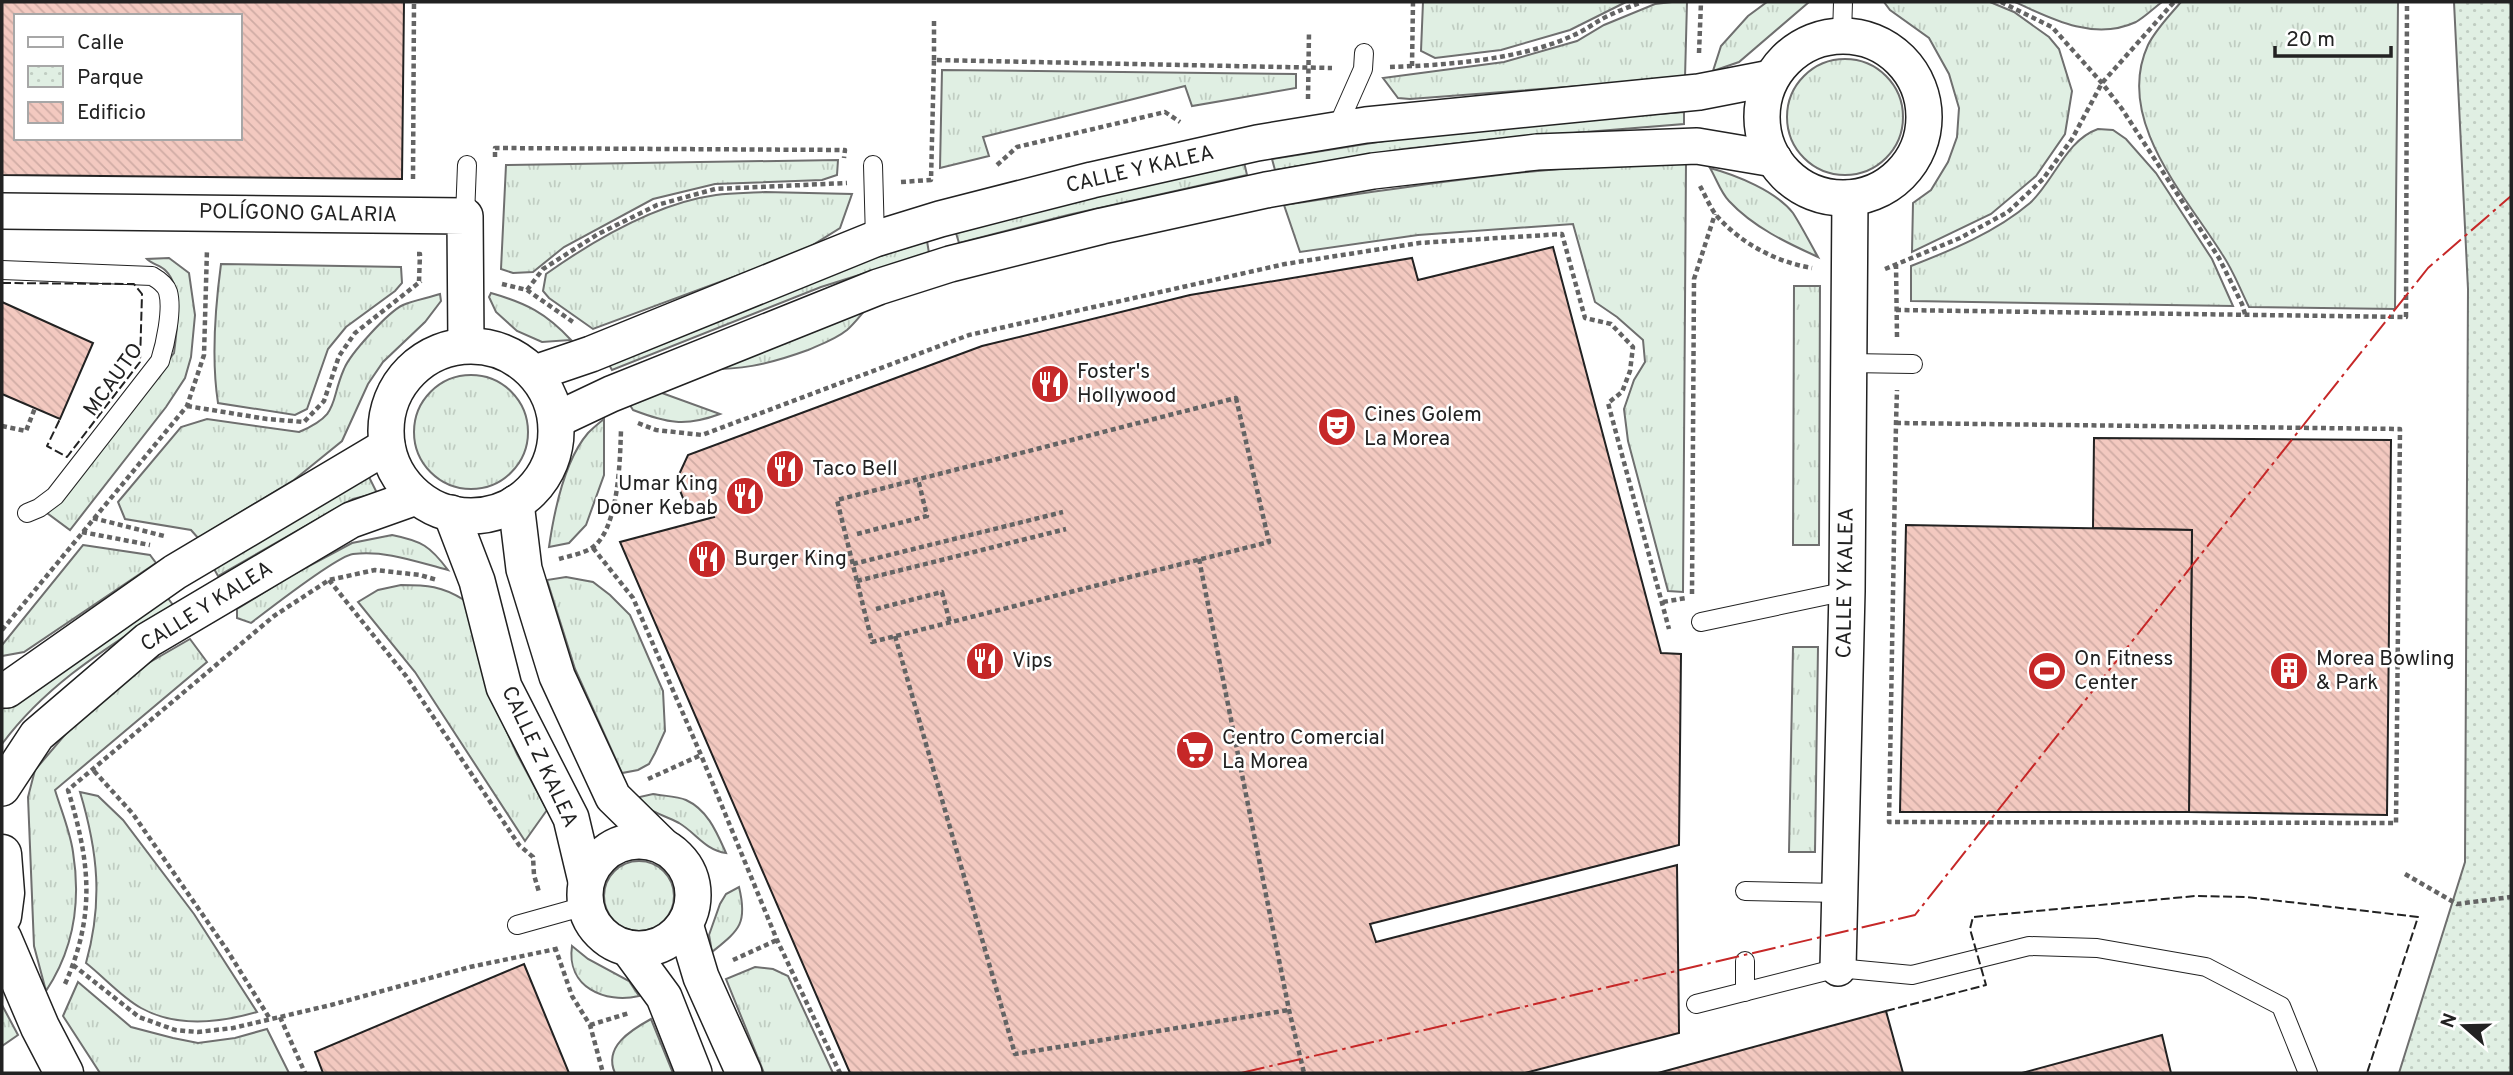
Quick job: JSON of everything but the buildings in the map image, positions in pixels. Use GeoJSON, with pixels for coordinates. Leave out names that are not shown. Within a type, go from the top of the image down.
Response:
{"type":"FeatureCollection","features":[{"type":"Feature","properties":{"kind":"highway"},"geometry":{"type":"LineString","coordinates":[[2,854],[5,893],[2,916]]}},
{"type":"Feature","properties":{"kind":"highway"},"geometry":{"type":"LineString","coordinates":[[2,938],[40,1027],[64,1073]]}},
{"type":"Feature","properties":{"kind":"street"},"geometry":{"type":"LineString","coordinates":[[1843,18],[1895,53],[1919,86],[1925,114],[1922,141],[1908,167],[1881,189],[1850,198],[1815,194],[1794,182],[1774,159],[1763,131],[1762,105],[1771,78],[1798,48],[1818,38],[1843,18]]}},
{"type":"Feature","properties":{"kind":"street","name":"CALLE Y KALEA"},"geometry":{"type":"LineString","coordinates":[[535,373],[591,354],[875,239],[940,219],[1091,180],[1257,143],[1336,130],[1533,107],[1699,92],[1771,78]]}},
{"type":"Feature","properties":{"kind":"street"},"geometry":{"type":"LineString","coordinates":[[556,420],[611,394],[878,287],[950,264],[1089,229],[1266,190],[1373,171],[1537,152],[1698,146],[1774,159]]}},
{"type":"Feature","properties":{"kind":"street","name":"CALLE Y KALEA"},"geometry":{"type":"LineString","coordinates":[[1838,968],[1847,591],[1850,198]]}},
{"type":"Feature","properties":{"kind":"street","name":"POLÍGONO GALARIA"},"geometry":{"type":"LineString","coordinates":[[2,211],[465,216]]}},
{"type":"Feature","properties":{"kind":"street"},"geometry":{"type":"LineString","coordinates":[[465,216],[466,344]]}},
{"type":"Feature","properties":{"kind":"street"},"geometry":{"type":"LineString","coordinates":[[466,344],[491,346],[516,356],[535,373],[550,395],[556,420],[556,444],[548,467],[534,488],[516,503],[495,512],[473,516],[429,508],[413,498],[396,477],[387,446],[387,417],[396,390],[402,382],[414,367],[438,351],[466,344]]}},
{"type":"Feature","properties":{"kind":"street","name":"CALLE Y KALEA"},"geometry":{"type":"LineString","coordinates":[[2,691],[175,572],[387,446]]}},
{"type":"Feature","properties":{"kind":"street","name":"CALLE Y KALEA"},"geometry":{"type":"LineString","coordinates":[[2,788],[37,735],[148,640],[351,520],[413,498]]}},
{"type":"Feature","properties":{"kind":"street"},"geometry":{"type":"LineString","coordinates":[[516,503],[524,569],[556,676],[613,797],[663,846],[678,856],[694,889],[692,907],[685,924],[666,942],[654,948],[628,948],[613,943],[601,934],[591,921],[586,894],[592,866],[616,845],[648,841],[663,846]]}},
{"type":"Feature","properties":{"kind":"street","name":"CALLE Z KALEA"},"geometry":{"type":"LineString","coordinates":[[451,513],[477,581],[504,687],[572,818],[586,894]]}},
{"type":"Feature","properties":{"kind":"street"},"geometry":{"type":"LineString","coordinates":[[685,924],[701,977],[744,1073]]}},
{"type":"Feature","properties":{"kind":"street"},"geometry":{"type":"LineString","coordinates":[[628,948],[664,997],[694,1073]]}},
{"type":"Feature","properties":{"kind":"lane"},"geometry":{"type":"LineString","coordinates":[[1336,130],[1363,69],[1364,53]]}},
{"type":"Feature","properties":{"kind":"lane"},"geometry":{"type":"LineString","coordinates":[[465,216],[467,165]]}},
{"type":"Feature","properties":{"kind":"lane"},"geometry":{"type":"LineString","coordinates":[[873,166],[875,239]]}},
{"type":"Feature","properties":{"kind":"lane","name":"MCAUTO"},"geometry":{"type":"LineString","coordinates":[[2,271],[152,276],[163,283],[169,292],[168,337],[160,361],[55,495],[39,508],[27,513]]}},
{"type":"Feature","properties":{"kind":"lane"},"geometry":{"type":"LineString","coordinates":[[1849,363],[1913,364]]}},
{"type":"Feature","properties":{"kind":"lane"},"geometry":{"type":"LineString","coordinates":[[1702,622],[1847,591]]}},
{"type":"Feature","properties":{"kind":"lane"},"geometry":{"type":"LineString","coordinates":[[1745,891],[1840,893]]}},
{"type":"Feature","properties":{"kind":"lane"},"geometry":{"type":"LineString","coordinates":[[517,925],[586,894]]}},
{"type":"Feature","properties":{"kind":"lane"},"geometry":{"type":"LineString","coordinates":[[1696,1004],[1838,968],[1912,975],[2029,946],[2097,948],[2206,967],[2281,1006],[2308,1073]]}},
{"type":"Feature","properties":{"kind":"lane"},"geometry":{"type":"LineString","coordinates":[[1745,961],[1745,992]]}},
{"type":"Feature","properties":{"kind":"path"},"geometry":{"type":"LineString","coordinates":[[413,187],[414,2]]}},
{"type":"Feature","properties":{"kind":"path"},"geometry":{"type":"LineString","coordinates":[[1412,66],[1413,2]]}},
{"type":"Feature","properties":{"kind":"path"},"geometry":{"type":"LineString","coordinates":[[1385,68],[1501,56],[1536,48],[1575,35],[1601,19],[1642,2]]}},
{"type":"Feature","properties":{"kind":"path"},"geometry":{"type":"LineString","coordinates":[[1699,61],[1701,2]]}},
{"type":"Feature","properties":{"kind":"path"},"geometry":{"type":"LineString","coordinates":[[2001,2],[2052,27],[2102,83],[2122,109],[2219,258],[2245,314]]}},
{"type":"Feature","properties":{"kind":"path"},"geometry":{"type":"LineString","coordinates":[[1879,272],[1960,239],[2008,212],[2043,179],[2072,139],[2102,83],[2174,2]]}},
{"type":"Feature","properties":{"kind":"path"},"geometry":{"type":"LineString","coordinates":[[1896,310],[2406,317],[2407,2]]}},
{"type":"Feature","properties":{"kind":"path"},"geometry":{"type":"LineString","coordinates":[[931,180],[934,21]]}},
{"type":"Feature","properties":{"kind":"path"},"geometry":{"type":"LineString","coordinates":[[1297,103],[1308,101],[1309,32]]}},
{"type":"Feature","properties":{"kind":"path"},"geometry":{"type":"LineString","coordinates":[[934,60],[1338,68]]}},
{"type":"Feature","properties":{"kind":"path"},"geometry":{"type":"LineString","coordinates":[[984,168],[997,165],[1017,147],[1165,112],[1181,123]]}},
{"type":"Feature","properties":{"kind":"path"},"geometry":{"type":"LineString","coordinates":[[495,162],[495,148],[845,150],[844,161]]}},
{"type":"Feature","properties":{"kind":"path"},"geometry":{"type":"LineString","coordinates":[[844,172],[844,183]]}},
{"type":"Feature","properties":{"kind":"path"},"geometry":{"type":"LineString","coordinates":[[1699,175],[1700,184],[1715,214],[1739,236],[1765,254],[1799,266],[1823,270]]}},
{"type":"Feature","properties":{"kind":"path"},"geometry":{"type":"LineString","coordinates":[[897,182],[944,177]]}},
{"type":"Feature","properties":{"kind":"path"},"geometry":{"type":"LineString","coordinates":[[527,290],[543,269],[598,234],[657,205],[715,190],[850,183]]}},
{"type":"Feature","properties":{"kind":"path"},"geometry":{"type":"LineString","coordinates":[[1663,602],[1692,597],[1694,279],[1715,214]]}},
{"type":"Feature","properties":{"kind":"path"},"geometry":{"type":"LineString","coordinates":[[633,422],[656,430],[702,435],[969,335],[1285,264],[1419,243],[1562,234],[1585,318],[1611,324],[1633,347],[1630,371],[1622,392],[1608,403],[1669,629]]}},
{"type":"Feature","properties":{"kind":"path"},"geometry":{"type":"LineString","coordinates":[[2,630],[187,406],[205,355],[207,249]]}},
{"type":"Feature","properties":{"kind":"path"},"geometry":{"type":"LineString","coordinates":[[1896,264],[1897,345]]}},
{"type":"Feature","properties":{"kind":"path"},"geometry":{"type":"LineString","coordinates":[[187,406],[304,422],[324,401],[339,356],[355,333],[419,281],[431,281]]}},
{"type":"Feature","properties":{"kind":"path"},"geometry":{"type":"LineString","coordinates":[[492,282],[527,290],[577,324]]}},
{"type":"Feature","properties":{"kind":"path"},"geometry":{"type":"LineString","coordinates":[[1896,423],[2400,429],[2396,823],[1889,822],[1896,423],[1897,389]]}},
{"type":"Feature","properties":{"kind":"path"},"geometry":{"type":"LineString","coordinates":[[1236,398],[1269,542],[1199,559],[872,642],[837,500],[1236,398]]}},
{"type":"Feature","properties":{"kind":"path"},"geometry":{"type":"LineString","coordinates":[[2,426],[26,431],[35,408]]}},
{"type":"Feature","properties":{"kind":"path"},"geometry":{"type":"LineString","coordinates":[[557,560],[593,548],[607,527],[619,488],[622,417]]}},
{"type":"Feature","properties":{"kind":"path"},"geometry":{"type":"LineString","coordinates":[[857,534],[927,516],[918,479]]}},
{"type":"Feature","properties":{"kind":"path"},"geometry":{"type":"LineString","coordinates":[[853,564],[1063,512]]}},
{"type":"Feature","properties":{"kind":"path"},"geometry":{"type":"LineString","coordinates":[[857,581],[1066,529]]}},
{"type":"Feature","properties":{"kind":"path"},"geometry":{"type":"LineString","coordinates":[[82,532],[159,547]]}},
{"type":"Feature","properties":{"kind":"path"},"geometry":{"type":"LineString","coordinates":[[593,548],[633,598],[777,940],[840,1073]]}},
{"type":"Feature","properties":{"kind":"path"},"geometry":{"type":"LineString","coordinates":[[1199,559],[1304,1073]]}},
{"type":"Feature","properties":{"kind":"path"},"geometry":{"type":"LineString","coordinates":[[60,995],[82,936],[88,899],[84,852],[68,790],[94,771],[274,616],[329,580],[375,570],[420,575],[443,582]]}},
{"type":"Feature","properties":{"kind":"path"},"geometry":{"type":"LineString","coordinates":[[329,580],[406,676],[519,845],[533,857],[534,875],[541,900]]}},
{"type":"Feature","properties":{"kind":"path"},"geometry":{"type":"LineString","coordinates":[[876,609],[942,592],[950,623]]}},
{"type":"Feature","properties":{"kind":"path"},"geometry":{"type":"LineString","coordinates":[[895,636],[1015,1054],[1289,1010]]}},
{"type":"Feature","properties":{"kind":"path"},"geometry":{"type":"LineString","coordinates":[[646,780],[701,755]]}},
{"type":"Feature","properties":{"kind":"path"},"geometry":{"type":"LineString","coordinates":[[94,771],[133,814],[227,950],[270,1019]]}},
{"type":"Feature","properties":{"kind":"path"},"geometry":{"type":"LineString","coordinates":[[2405,874],[2457,904],[2511,897]]}},
{"type":"Feature","properties":{"kind":"path"},"geometry":{"type":"LineString","coordinates":[[732,961],[777,940]]}},
{"type":"Feature","properties":{"kind":"path"},"geometry":{"type":"LineString","coordinates":[[554,941],[572,996],[590,1025],[603,1073]]}},
{"type":"Feature","properties":{"kind":"path"},"geometry":{"type":"LineString","coordinates":[[73,965],[139,1017],[175,1030],[198,1032],[233,1028],[331,1005],[470,967],[556,949]]}},
{"type":"Feature","properties":{"kind":"path"},"geometry":{"type":"LineString","coordinates":[[590,1025],[630,1012]]}},
{"type":"Feature","properties":{"kind":"path"},"geometry":{"type":"LineString","coordinates":[[280,1017],[305,1073]]}},
{"type":"Feature","properties":{"kind":"green space"},"geometry":{"type":"Polygon","coordinates":[[[1423,2],[1626,2],[1570,30],[1501,50],[1435,58],[1421,51],[1423,2]]]}},
{"type":"Feature","properties":{"kind":"green space"},"geometry":{"type":"Polygon","coordinates":[[[1687,2],[1685,78],[1410,99],[1398,98],[1383,78],[1504,62],[1577,41],[1604,25],[1655,4],[1687,2]]]}},
{"type":"Feature","properties":{"kind":"green space"},"geometry":{"type":"Polygon","coordinates":[[[1767,2],[1809,2],[1739,62],[1713,71],[1721,46],[1748,16],[1767,2]]]}},
{"type":"Feature","properties":{"kind":"green space"},"geometry":{"type":"Polygon","coordinates":[[[1884,2],[1990,2],[2014,12],[2049,37],[2059,49],[2072,91],[2065,134],[2036,176],[1991,214],[1912,252],[1913,203],[1931,190],[1948,162],[1957,137],[1959,108],[1949,74],[1929,38],[1890,10],[1884,2]]]}},
{"type":"Feature","properties":{"kind":"green space"},"geometry":{"type":"Polygon","coordinates":[[[2015,2],[2162,2],[2136,22],[2121,27],[2090,29],[2059,21],[2015,2]]]}},
{"type":"Feature","properties":{"kind":"green space"},"geometry":{"type":"Polygon","coordinates":[[[2181,2],[2398,2],[2395,309],[2249,307],[2226,260],[2158,155],[2140,101],[2140,73],[2148,45],[2181,2]]]}},
{"type":"Feature","properties":{"kind":"green space"},"geometry":{"type":"Polygon","coordinates":[[[2454,2],[2511,2],[2511,1073],[2399,1073],[2465,862],[2468,289],[2454,2]]]}},
{"type":"Feature","properties":{"kind":"green space"},"geometry":{"type":"Polygon","coordinates":[[[1845,59],[1867,64],[1886,76],[1898,95],[1903,117],[1898,139],[1886,158],[1867,170],[1845,175],[1823,170],[1804,158],[1792,139],[1787,117],[1792,95],[1804,76],[1823,64],[1845,59]]]}},
{"type":"Feature","properties":{"kind":"green space"},"geometry":{"type":"Polygon","coordinates":[[[942,70],[1296,74],[1296,88],[1192,106],[1185,86],[983,137],[989,156],[940,168],[942,70]]]}},
{"type":"Feature","properties":{"kind":"green space"},"geometry":{"type":"Polygon","coordinates":[[[1684,112],[1684,124],[1404,149],[1275,170],[1272,159],[1486,127],[1684,112]]]}},
{"type":"Feature","properties":{"kind":"green space"},"geometry":{"type":"Polygon","coordinates":[[[2098,129],[2113,130],[2126,139],[2156,173],[2212,259],[2233,306],[1911,301],[1911,266],[1973,239],[2017,213],[2038,194],[2077,142],[2098,129]]]}},
{"type":"Feature","properties":{"kind":"green space"},"geometry":{"type":"Polygon","coordinates":[[[838,160],[837,175],[822,180],[715,184],[653,199],[564,247],[533,272],[513,273],[501,269],[506,165],[838,160]]]}},
{"type":"Feature","properties":{"kind":"green space"},"geometry":{"type":"Polygon","coordinates":[[[1244,162],[1247,175],[1068,215],[959,243],[956,233],[1109,192],[1244,162]]]}},
{"type":"Feature","properties":{"kind":"green space"},"geometry":{"type":"Polygon","coordinates":[[[1686,162],[1683,592],[1668,591],[1628,441],[1624,409],[1634,380],[1645,362],[1643,340],[1595,302],[1573,224],[1418,235],[1300,252],[1284,205],[1535,171],[1686,162]]]}},
{"type":"Feature","properties":{"kind":"green space"},"geometry":{"type":"Polygon","coordinates":[[[1710,168],[1755,185],[1786,205],[1818,257],[1783,240],[1738,210],[1726,198],[1710,168]]]}},
{"type":"Feature","properties":{"kind":"green space"},"geometry":{"type":"Polygon","coordinates":[[[765,192],[852,194],[840,228],[803,251],[593,329],[543,291],[546,274],[585,248],[649,215],[694,199],[765,192]]]}},
{"type":"Feature","properties":{"kind":"green space"},"geometry":{"type":"Polygon","coordinates":[[[927,241],[929,253],[821,287],[612,370],[607,361],[802,281],[927,241]]]}},
{"type":"Feature","properties":{"kind":"green space"},"geometry":{"type":"Polygon","coordinates":[[[169,258],[189,273],[195,315],[191,357],[185,378],[166,407],[70,530],[47,513],[174,353],[178,310],[175,288],[166,271],[147,259],[169,258]]]}},
{"type":"Feature","properties":{"kind":"green space"},"geometry":{"type":"Polygon","coordinates":[[[221,264],[401,267],[402,283],[346,327],[328,349],[307,409],[295,415],[218,403],[215,334],[221,264]]]}},
{"type":"Feature","properties":{"kind":"green space"},"geometry":{"type":"Polygon","coordinates":[[[1794,286],[1820,286],[1819,545],[1793,545],[1794,286]]]}},
{"type":"Feature","properties":{"kind":"green space"},"geometry":{"type":"Polygon","coordinates":[[[491,293],[535,310],[571,340],[542,342],[517,331],[496,312],[489,297],[491,293]]]}},
{"type":"Feature","properties":{"kind":"green space"},"geometry":{"type":"Polygon","coordinates":[[[440,294],[441,301],[425,322],[383,362],[368,384],[342,441],[294,480],[198,538],[191,530],[125,519],[118,502],[181,427],[207,419],[299,432],[312,426],[332,407],[344,369],[379,324],[403,305],[440,294]]]}},
{"type":"Feature","properties":{"kind":"green space"},"geometry":{"type":"Polygon","coordinates":[[[866,309],[850,328],[838,336],[793,355],[739,368],[694,369],[866,309]]]}},
{"type":"Feature","properties":{"kind":"green space"},"geometry":{"type":"Polygon","coordinates":[[[471,375],[493,379],[503,384],[519,400],[524,410],[528,432],[524,454],[519,464],[503,480],[493,485],[471,489],[449,485],[439,480],[423,464],[418,454],[414,432],[418,410],[423,400],[439,384],[449,379],[471,375]]]}},
{"type":"Feature","properties":{"kind":"green space"},"geometry":{"type":"Polygon","coordinates":[[[648,392],[662,393],[720,414],[696,421],[676,422],[633,410],[628,402],[648,392]]]}},
{"type":"Feature","properties":{"kind":"green space"},"geometry":{"type":"Polygon","coordinates":[[[604,419],[604,475],[586,525],[569,543],[549,547],[557,503],[572,458],[588,433],[604,419]]]}},
{"type":"Feature","properties":{"kind":"green space"},"geometry":{"type":"Polygon","coordinates":[[[366,471],[377,493],[353,499],[218,576],[213,567],[366,471]]]}},
{"type":"Feature","properties":{"kind":"green space"},"geometry":{"type":"Polygon","coordinates":[[[392,535],[424,546],[436,555],[448,570],[389,555],[353,554],[318,573],[251,623],[237,618],[237,609],[292,575],[352,543],[392,535]]]}},
{"type":"Feature","properties":{"kind":"green space"},"geometry":{"type":"Polygon","coordinates":[[[83,545],[150,555],[156,563],[24,652],[2,656],[2,645],[83,545]]]}},
{"type":"Feature","properties":{"kind":"green space"},"geometry":{"type":"Polygon","coordinates":[[[566,577],[593,582],[630,615],[663,691],[665,731],[649,764],[638,770],[622,773],[575,669],[547,580],[566,577]]]}},
{"type":"Feature","properties":{"kind":"green space"},"geometry":{"type":"Polygon","coordinates":[[[401,585],[434,587],[464,600],[491,697],[547,810],[525,841],[415,672],[358,602],[378,590],[401,585]]]}},
{"type":"Feature","properties":{"kind":"green space"},"geometry":{"type":"Polygon","coordinates":[[[167,597],[173,605],[103,651],[60,684],[39,702],[2,744],[2,709],[27,695],[167,597]]]}},
{"type":"Feature","properties":{"kind":"green space"},"geometry":{"type":"Polygon","coordinates":[[[190,639],[207,662],[55,790],[68,828],[76,889],[69,942],[56,975],[46,991],[34,946],[28,797],[35,770],[80,717],[145,665],[190,639]]]}},
{"type":"Feature","properties":{"kind":"green space"},"geometry":{"type":"Polygon","coordinates":[[[1793,647],[1818,647],[1815,852],[1789,852],[1793,647]]]}},
{"type":"Feature","properties":{"kind":"green space"},"geometry":{"type":"Polygon","coordinates":[[[80,792],[98,796],[123,820],[194,914],[257,1012],[213,1021],[169,1019],[141,1008],[86,963],[95,919],[96,877],[91,835],[80,792]]]}},
{"type":"Feature","properties":{"kind":"green space"},"geometry":{"type":"Polygon","coordinates":[[[653,794],[694,804],[711,823],[726,853],[706,845],[679,823],[650,810],[635,798],[653,794]]]}},
{"type":"Feature","properties":{"kind":"green space"},"geometry":{"type":"Polygon","coordinates":[[[639,861],[658,867],[668,877],[674,896],[668,915],[658,925],[639,931],[620,925],[610,915],[604,896],[610,877],[620,867],[639,861]]]}},
{"type":"Feature","properties":{"kind":"green space"},"geometry":{"type":"Polygon","coordinates":[[[739,887],[742,918],[735,932],[712,952],[709,935],[720,904],[726,894],[739,887]]]}},
{"type":"Feature","properties":{"kind":"green space"},"geometry":{"type":"Polygon","coordinates":[[[572,946],[588,959],[629,981],[639,996],[613,997],[590,989],[575,972],[572,946]]]}},
{"type":"Feature","properties":{"kind":"green space"},"geometry":{"type":"Polygon","coordinates":[[[755,967],[773,969],[788,976],[833,1073],[764,1073],[726,979],[755,967]]]}},
{"type":"Feature","properties":{"kind":"green space"},"geometry":{"type":"Polygon","coordinates":[[[78,982],[131,1027],[173,1038],[198,1043],[235,1038],[267,1029],[289,1073],[100,1073],[63,1016],[78,982]]]}},
{"type":"Feature","properties":{"kind":"green space"},"geometry":{"type":"Polygon","coordinates":[[[2,1005],[18,1035],[2,1046],[2,1005]]]}},
{"type":"Feature","properties":{"kind":"green space"},"geometry":{"type":"Polygon","coordinates":[[[651,1019],[673,1073],[615,1073],[612,1064],[616,1047],[635,1028],[651,1019]]]}},
{"type":"Feature","properties":{"kind":"fence"},"geometry":{"type":"LineString","coordinates":[[2,283],[134,284],[142,294],[140,362],[67,457],[47,446],[60,419]]}},
{"type":"Feature","properties":{"kind":"fence"},"geometry":{"type":"LineString","coordinates":[[1886,1011],[1986,985],[1970,929],[1973,917],[2195,896],[2246,897],[2418,917],[2367,1073]]}},
{"type":"Feature","properties":{"kind":"power"},"geometry":{"type":"LineString","coordinates":[[1241,1073],[1915,915],[2428,268],[2511,196]]}},
{"type":"Feature","properties":{"kind":"place","name":"Foster's Hollywood"},"geometry":{"type":"Point","coordinates":[1050,384]}},
{"type":"Feature","properties":{"kind":"place","name":"Cines Golem La Morea"},"geometry":{"type":"Point","coordinates":[1337,427]}},
{"type":"Feature","properties":{"kind":"place","name":"Taco Bell"},"geometry":{"type":"Point","coordinates":[785,469]}},
{"type":"Feature","properties":{"kind":"place","name":"Umar King Doner Kebab"},"geometry":{"type":"Point","coordinates":[745,496]}},
{"type":"Feature","properties":{"kind":"place","name":"Burger King"},"geometry":{"type":"Point","coordinates":[707,559]}},
{"type":"Feature","properties":{"kind":"place","name":"Vips"},"geometry":{"type":"Point","coordinates":[985,661]}},
{"type":"Feature","properties":{"kind":"place","name":"On Fitness Center"},"geometry":{"type":"Point","coordinates":[2047,671]}},
{"type":"Feature","properties":{"kind":"place","name":"Morea Bowling & Park"},"geometry":{"type":"Point","coordinates":[2289,671]}},
{"type":"Feature","properties":{"kind":"place","name":"Centro Comercial La Morea"},"geometry":{"type":"Point","coordinates":[1195,750]}}]}
